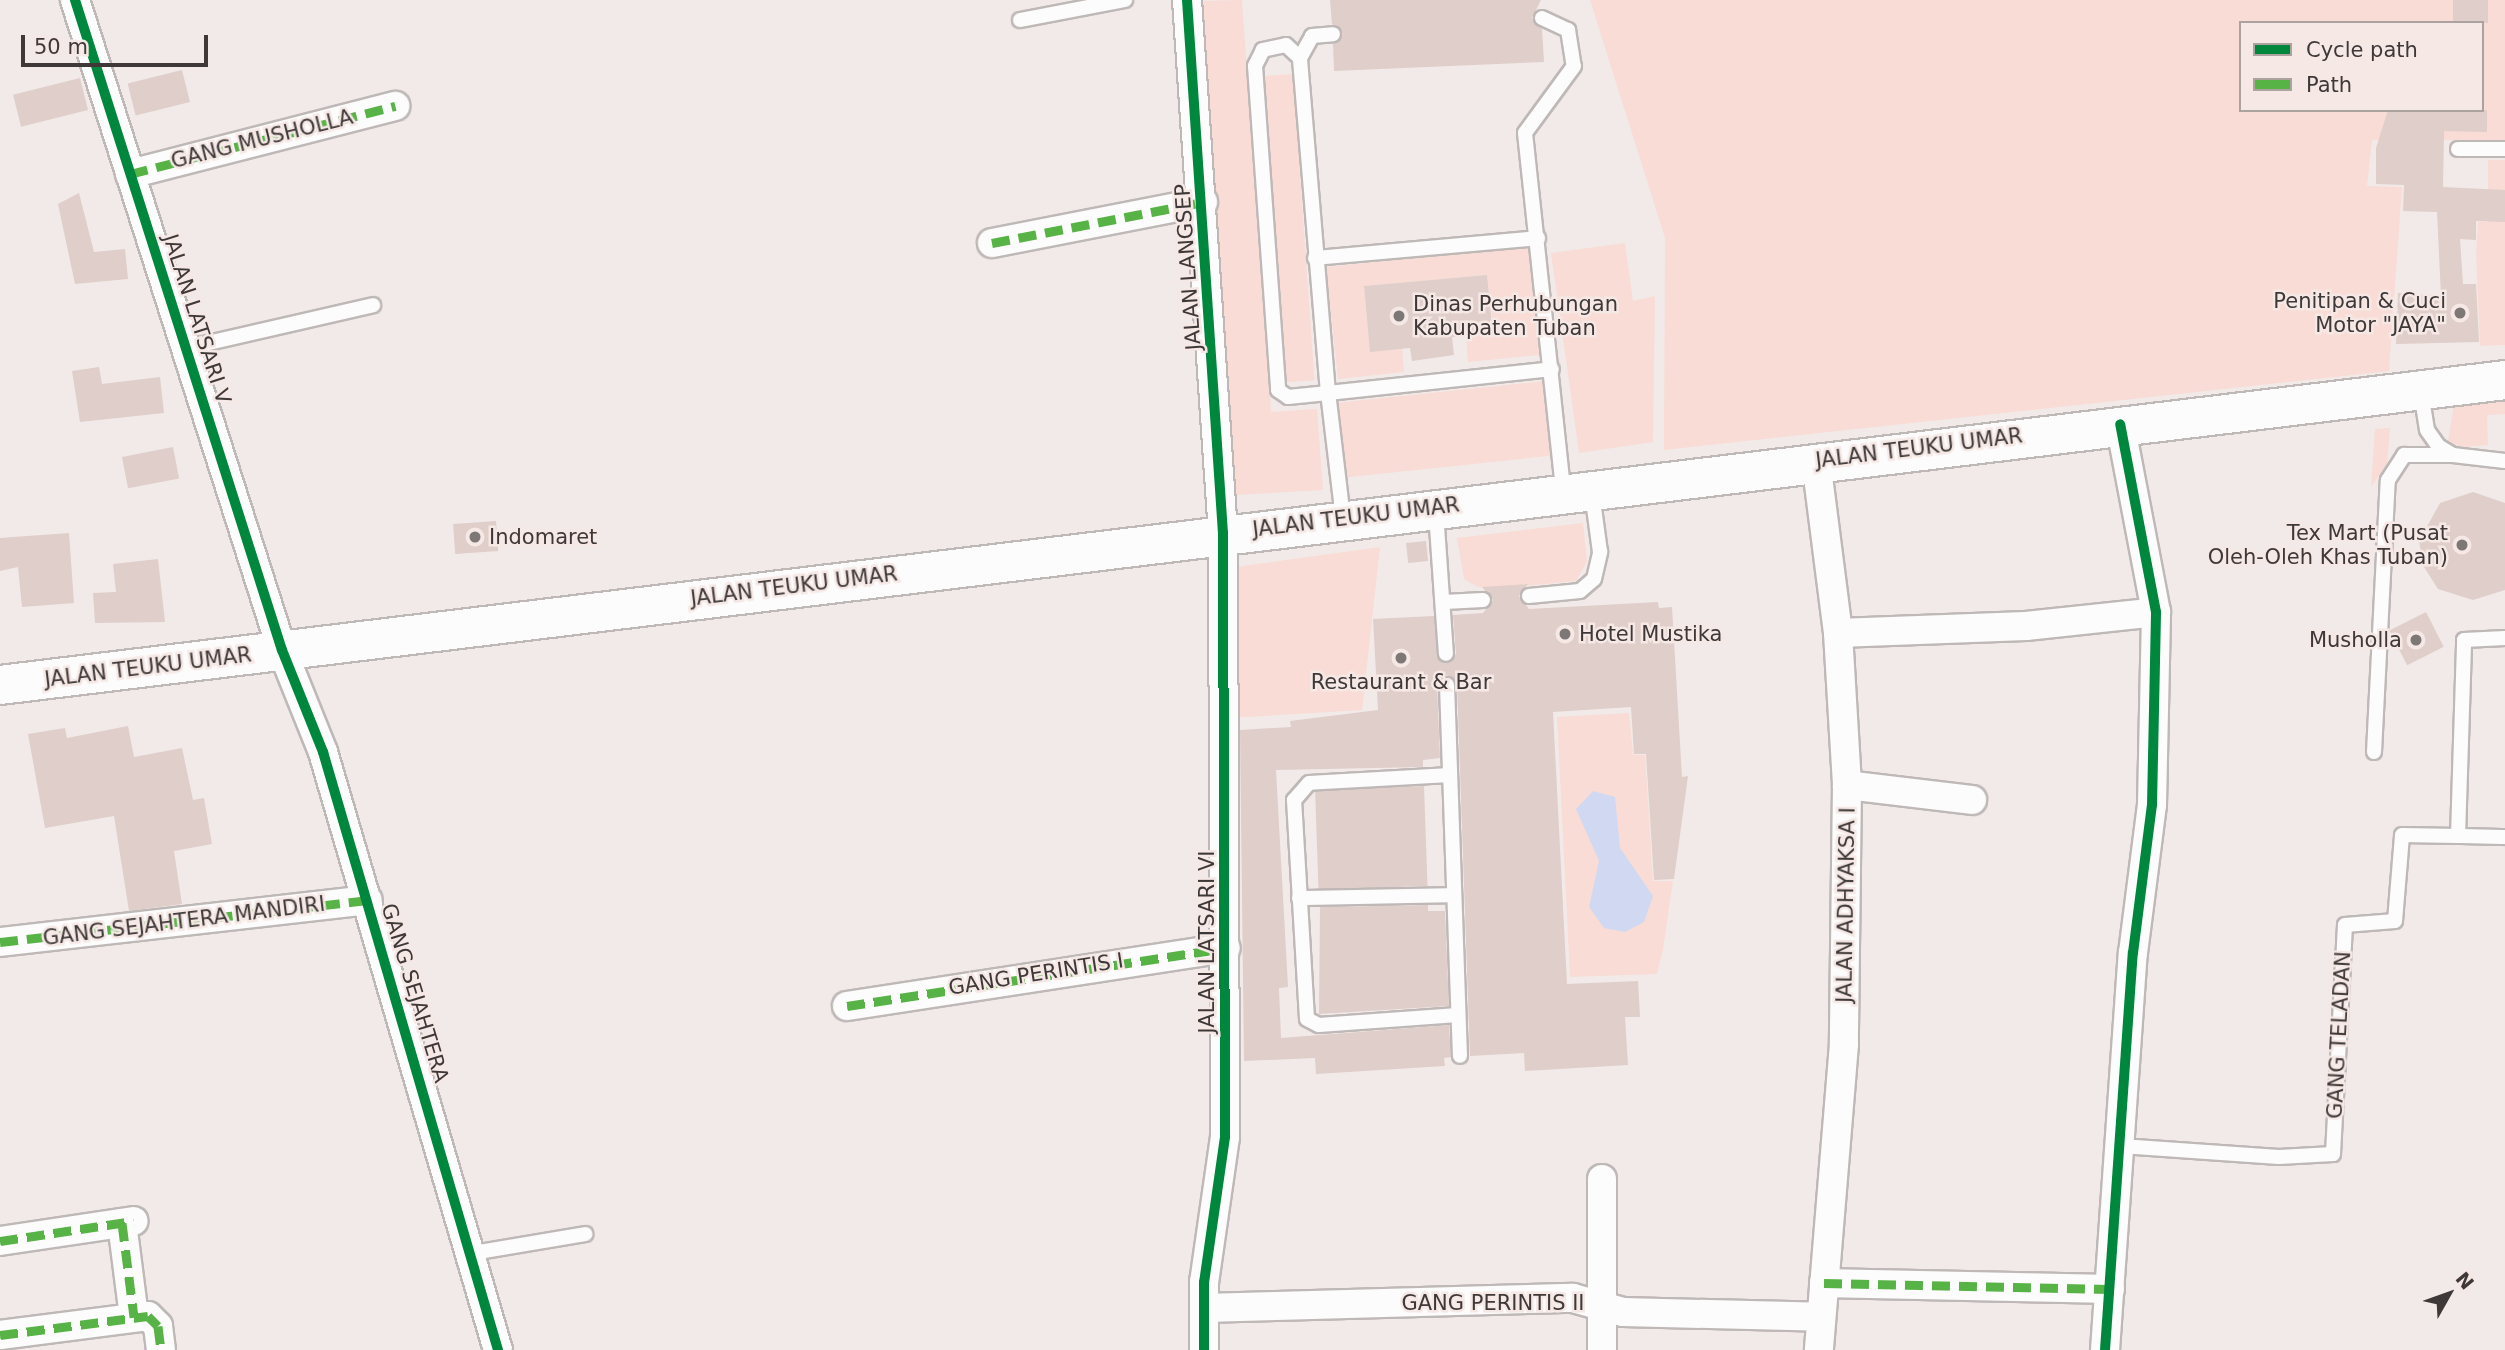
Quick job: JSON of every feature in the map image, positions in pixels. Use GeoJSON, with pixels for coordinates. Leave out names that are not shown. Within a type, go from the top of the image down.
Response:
{"type":"FeatureCollection","features":[{"type":"Feature","properties":{"kind":"highway","name":"JALAN TEUKU UMAR"},"geometry":{"type":"LineString","coordinates":[[0,685],[1343,518],[2505,380]]}},
{"type":"Feature","properties":{"kind":"street","name":"JALAN LATSARI V"},"geometry":{"type":"LineString","coordinates":[[75,0],[282,650]]}},
{"type":"Feature","properties":{"kind":"street","name":"JALAN LANGSEP"},"geometry":{"type":"LineString","coordinates":[[1187,0],[1203,202],[1223,533]]}},
{"type":"Feature","properties":{"kind":"street","name":"GANG MUSHOLLA"},"geometry":{"type":"LineString","coordinates":[[130,174],[395,106]]}},
{"type":"Feature","properties":{"kind":"street"},"geometry":{"type":"LineString","coordinates":[[992,243],[1203,202]]}},
{"type":"Feature","properties":{"kind":"street"},"geometry":{"type":"LineString","coordinates":[[2105,1350],[2133,953],[2152,805],[2156,612],[2120,424]]}},
{"type":"Feature","properties":{"kind":"street","name":"JALAN ADHYAKSA I"},"geometry":{"type":"LineString","coordinates":[[1816,461],[1838,633],[1847,785],[1844,1044],[1819,1350]]}},
{"type":"Feature","properties":{"kind":"street","name":"JALAN LATSARI VI"},"geometry":{"type":"LineString","coordinates":[[1204,1350],[1204,1308],[1225,1137],[1227,948],[1223,533]]}},
{"type":"Feature","properties":{"kind":"street"},"geometry":{"type":"LineString","coordinates":[[1838,633],[2026,626],[2156,612]]}},
{"type":"Feature","properties":{"kind":"street","name":"GANG SEJAHTERA"},"geometry":{"type":"LineString","coordinates":[[282,650],[323,752],[473,1254],[498,1350]]}},
{"type":"Feature","properties":{"kind":"street"},"geometry":{"type":"LineString","coordinates":[[1847,785],[1972,800]]}},
{"type":"Feature","properties":{"kind":"street","name":"GANG SEJAHTERA MANDIRI"},"geometry":{"type":"LineString","coordinates":[[0,942],[368,900]]}},
{"type":"Feature","properties":{"kind":"street","name":"GANG PERINTIS I"},"geometry":{"type":"LineString","coordinates":[[847,1006],[1227,948]]}},
{"type":"Feature","properties":{"kind":"street"},"geometry":{"type":"LineString","coordinates":[[1602,1179],[1602,1350]]}},
{"type":"Feature","properties":{"kind":"street"},"geometry":{"type":"LineString","coordinates":[[0,1241],[128,1222],[134,1317]]}},
{"type":"Feature","properties":{"kind":"street"},"geometry":{"type":"LineString","coordinates":[[1824,1283],[2110,1289]]}},
{"type":"Feature","properties":{"kind":"street","name":"GANG PERINTIS II"},"geometry":{"type":"LineString","coordinates":[[1204,1308],[1573,1298],[1623,1312],[1821,1317]]}},
{"type":"Feature","properties":{"kind":"street"},"geometry":{"type":"LineString","coordinates":[[0,1335],[134,1317],[154,1320],[161,1350]]}},
{"type":"Feature","properties":{"kind":"lane"},"geometry":{"type":"LineString","coordinates":[[1020,20],[1125,0]]}},
{"type":"Feature","properties":{"kind":"lane"},"geometry":{"type":"LineString","coordinates":[[1529,596],[1580,591],[1594,579],[1600,552],[1577,490],[1552,369],[1525,133],[1574,66],[1568,30],[1542,18]]}},
{"type":"Feature","properties":{"kind":"lane"},"geometry":{"type":"LineString","coordinates":[[1332,34],[1312,36],[1300,58],[1315,258],[1343,518]]}},
{"type":"Feature","properties":{"kind":"lane"},"geometry":{"type":"LineString","coordinates":[[1300,58],[1286,45],[1268,47],[1255,60],[1275,384],[1287,397],[1552,369]]}},
{"type":"Feature","properties":{"kind":"lane"},"geometry":{"type":"LineString","coordinates":[[2458,149],[2505,149]]}},
{"type":"Feature","properties":{"kind":"lane"},"geometry":{"type":"LineString","coordinates":[[1315,258],[1538,238]]}},
{"type":"Feature","properties":{"kind":"lane"},"geometry":{"type":"LineString","coordinates":[[186,348],[373,305]]}},
{"type":"Feature","properties":{"kind":"lane"},"geometry":{"type":"LineString","coordinates":[[2421,390],[2427,430],[2453,455]]}},
{"type":"Feature","properties":{"kind":"lane"},"geometry":{"type":"LineString","coordinates":[[2374,752],[2388,480],[2403,455],[2453,455],[2505,460]]}},
{"type":"Feature","properties":{"kind":"lane"},"geometry":{"type":"LineString","coordinates":[[1436,507],[1446,654]]}},
{"type":"Feature","properties":{"kind":"lane"},"geometry":{"type":"LineString","coordinates":[[1444,603],[1483,600]]}},
{"type":"Feature","properties":{"kind":"lane"},"geometry":{"type":"LineString","coordinates":[[2505,638],[2464,640],[2458,836],[2505,837]]}},
{"type":"Feature","properties":{"kind":"lane"},"geometry":{"type":"LineString","coordinates":[[1447,685],[1460,1056]]}},
{"type":"Feature","properties":{"kind":"lane"},"geometry":{"type":"LineString","coordinates":[[1450,775],[1302,786],[1294,800],[1304,1012],[1312,1023],[1458,1016]]}},
{"type":"Feature","properties":{"kind":"lane","name":"GANG TELADAN"},"geometry":{"type":"LineString","coordinates":[[2121,1146],[2280,1157],[2333,1154],[2345,925],[2395,921],[2402,835],[2458,836]]}},
{"type":"Feature","properties":{"kind":"lane"},"geometry":{"type":"LineString","coordinates":[[1299,898],[1454,895]]}},
{"type":"Feature","properties":{"kind":"lane"},"geometry":{"type":"LineString","coordinates":[[473,1254],[585,1234]]}},
{"type":"Feature","properties":{"kind":"shaded area"},"geometry":{"type":"Polygon","coordinates":[[[1242,0],[1271,412],[1317,409],[1323,490],[1236,495],[1201,1],[1242,0]]]}},
{"type":"Feature","properties":{"kind":"shaded area"},"geometry":{"type":"Polygon","coordinates":[[[1590,0],[2505,0],[2505,140],[2372,140],[2367,186],[2402,187],[2389,371],[1664,450],[1665,238],[1590,0]]]}},
{"type":"Feature","properties":{"kind":"shaded area"},"geometry":{"type":"Polygon","coordinates":[[[1293,74],[1314,380],[1282,382],[1261,76],[1293,74]]]}},
{"type":"Feature","properties":{"kind":"shaded area"},"geometry":{"type":"Polygon","coordinates":[[[2488,160],[2505,160],[2505,345],[2480,346],[2476,252],[2478,222],[2488,222],[2488,160]]]}},
{"type":"Feature","properties":{"kind":"shaded area"},"geometry":{"type":"Polygon","coordinates":[[[1625,243],[1633,301],[1655,296],[1653,442],[1579,453],[1551,253],[1625,243]]]}},
{"type":"Feature","properties":{"kind":"shaded area"},"geometry":{"type":"Polygon","coordinates":[[[1529,247],[1540,355],[1468,362],[1466,336],[1494,334],[1487,275],[1364,286],[1370,351],[1402,348],[1404,372],[1338,379],[1326,267],[1529,247]]]}},
{"type":"Feature","properties":{"kind":"shaded area"},"geometry":{"type":"Polygon","coordinates":[[[1545,381],[1553,456],[1345,477],[1337,403],[1545,381]]]}},
{"type":"Feature","properties":{"kind":"shaded area"},"geometry":{"type":"Polygon","coordinates":[[[2505,399],[2505,414],[2487,415],[2488,445],[2461,447],[2448,441],[2454,403],[2505,399]]]}},
{"type":"Feature","properties":{"kind":"shaded area"},"geometry":{"type":"Polygon","coordinates":[[[2390,428],[2387,464],[2371,487],[2375,429],[2390,428]]]}},
{"type":"Feature","properties":{"kind":"shaded area"},"geometry":{"type":"Polygon","coordinates":[[[1583,523],[1587,561],[1576,581],[1513,587],[1478,587],[1464,579],[1457,538],[1583,523]]]}},
{"type":"Feature","properties":{"kind":"shaded area"},"geometry":{"type":"Polygon","coordinates":[[[1380,547],[1362,710],[1229,718],[1235,567],[1380,547]]]}},
{"type":"Feature","properties":{"kind":"shaded area"},"geometry":{"type":"Polygon","coordinates":[[[1629,713],[1633,755],[1645,755],[1653,881],[1673,881],[1663,949],[1657,974],[1570,977],[1557,717],[1629,713]]]}},
{"type":"Feature","properties":{"kind":"water"},"geometry":{"type":"Polygon","coordinates":[[[1593,791],[1615,797],[1620,848],[1653,896],[1644,922],[1625,932],[1604,928],[1589,907],[1599,861],[1576,809],[1593,791]]]}},
{"type":"Feature","properties":{"kind":"building"},"geometry":{"type":"Polygon","coordinates":[[[1330,0],[1541,0],[1532,18],[1542,29],[1544,62],[1334,71],[1333,44],[1343,34],[1332,24],[1330,0]]]}},
{"type":"Feature","properties":{"kind":"building"},"geometry":{"type":"Polygon","coordinates":[[[2453,0],[2488,0],[2488,23],[2453,21],[2453,0]]]}},
{"type":"Feature","properties":{"kind":"building"},"geometry":{"type":"Polygon","coordinates":[[[182,70],[190,102],[136,116],[128,84],[182,70]]]}},
{"type":"Feature","properties":{"kind":"building"},"geometry":{"type":"Polygon","coordinates":[[[80,78],[88,110],[21,127],[13,95],[80,78]]]}},
{"type":"Feature","properties":{"kind":"building"},"geometry":{"type":"Polygon","coordinates":[[[2487,110],[2487,132],[2444,131],[2443,187],[2505,190],[2505,222],[2476,221],[2476,240],[2460,239],[2463,284],[2476,284],[2479,342],[2396,344],[2398,293],[2441,296],[2437,212],[2403,211],[2404,185],[2376,184],[2376,148],[2387,112],[2487,110]]]}},
{"type":"Feature","properties":{"kind":"building"},"geometry":{"type":"Polygon","coordinates":[[[79,193],[94,252],[125,249],[128,279],[75,284],[58,204],[79,193]]]}},
{"type":"Feature","properties":{"kind":"building","name":"Dinas Perhubungan Kabupaten Tuban"},"geometry":{"type":"Polygon","coordinates":[[[1487,275],[1493,334],[1452,337],[1454,355],[1412,361],[1410,348],[1370,352],[1364,286],[1487,275]]]}},
{"type":"Feature","properties":{"kind":"building"},"geometry":{"type":"Polygon","coordinates":[[[99,367],[102,384],[160,377],[164,413],[80,422],[72,371],[99,367]]]}},
{"type":"Feature","properties":{"kind":"building"},"geometry":{"type":"Polygon","coordinates":[[[173,447],[179,478],[128,488],[122,457],[173,447]]]}},
{"type":"Feature","properties":{"kind":"building","name":"Tex Mart (Pusat Oleh-Oleh Khas Tuban)"},"geometry":{"type":"Polygon","coordinates":[[[2473,492],[2505,503],[2505,590],[2473,600],[2438,589],[2424,567],[2419,541],[2440,503],[2473,492]]]}},
{"type":"Feature","properties":{"kind":"building","name":"Indomaret"},"geometry":{"type":"Polygon","coordinates":[[[496,521],[498,551],[455,554],[453,524],[496,521]]]}},
{"type":"Feature","properties":{"kind":"building"},"geometry":{"type":"Polygon","coordinates":[[[69,533],[74,603],[22,607],[18,567],[0,571],[0,538],[69,533]]]}},
{"type":"Feature","properties":{"kind":"building"},"geometry":{"type":"Polygon","coordinates":[[[1426,541],[1428,561],[1408,563],[1406,543],[1426,541]]]}},
{"type":"Feature","properties":{"kind":"building"},"geometry":{"type":"Polygon","coordinates":[[[158,559],[165,622],[95,623],[93,593],[116,592],[113,564],[158,559]]]}},
{"type":"Feature","properties":{"kind":"building"},"geometry":{"type":"Polygon","coordinates":[[[1528,584],[1519,596],[1529,609],[1658,602],[1659,608],[1672,607],[1682,777],[1688,776],[1674,879],[1654,880],[1646,754],[1634,754],[1631,707],[1553,712],[1567,984],[1638,981],[1640,1017],[1625,1017],[1628,1065],[1525,1071],[1524,1053],[1470,1056],[1457,685],[1447,675],[1437,685],[1440,758],[1423,760],[1423,767],[1276,770],[1288,987],[1279,988],[1281,1038],[1449,1025],[1451,1057],[1444,1058],[1445,1066],[1316,1074],[1315,1058],[1244,1061],[1240,730],[1291,727],[1290,721],[1378,710],[1373,619],[1434,616],[1437,655],[1447,663],[1456,654],[1453,615],[1483,613],[1493,600],[1482,587],[1528,584]]]}},
{"type":"Feature","properties":{"kind":"building","name":"Musholla"},"geometry":{"type":"Polygon","coordinates":[[[2426,612],[2444,647],[2407,665],[2389,631],[2426,612]]]}},
{"type":"Feature","properties":{"kind":"building"},"geometry":{"type":"Polygon","coordinates":[[[128,726],[134,757],[182,748],[193,800],[204,798],[212,844],[174,851],[182,904],[129,911],[114,816],[45,828],[28,734],[65,728],[67,738],[128,726]]]}},
{"type":"Feature","properties":{"kind":"building"},"geometry":{"type":"Polygon","coordinates":[[[1424,786],[1427,886],[1319,890],[1315,790],[1424,786]]]}},
{"type":"Feature","properties":{"kind":"building"},"geometry":{"type":"Polygon","coordinates":[[[1428,905],[1428,911],[1445,911],[1449,1006],[1319,1014],[1320,907],[1428,905]]]}},
{"type":"Feature","properties":{"kind":"marked path"},"geometry":{"type":"LineString","coordinates":[[130,174],[395,106]]}},
{"type":"Feature","properties":{"kind":"marked path"},"geometry":{"type":"LineString","coordinates":[[992,243],[1203,202]]}},
{"type":"Feature","properties":{"kind":"marked path"},"geometry":{"type":"LineString","coordinates":[[0,942],[368,900]]}},
{"type":"Feature","properties":{"kind":"marked path"},"geometry":{"type":"LineString","coordinates":[[847,1006],[1226,948]]}},
{"type":"Feature","properties":{"kind":"marked path"},"geometry":{"type":"LineString","coordinates":[[0,1241],[134,1221]]}},
{"type":"Feature","properties":{"kind":"marked path"},"geometry":{"type":"LineString","coordinates":[[122,1223],[134,1317]]}},
{"type":"Feature","properties":{"kind":"marked path"},"geometry":{"type":"LineString","coordinates":[[1824,1283],[2110,1289]]}},
{"type":"Feature","properties":{"kind":"marked path"},"geometry":{"type":"LineString","coordinates":[[0,1335],[148,1316],[158,1326],[161,1350]]}},
{"type":"Feature","properties":{"kind":"cycle path"},"geometry":{"type":"LineString","coordinates":[[75,0],[282,650],[323,752],[498,1350]]}},
{"type":"Feature","properties":{"kind":"cycle path"},"geometry":{"type":"LineString","coordinates":[[1187,0],[1223,533],[1225,1137],[1204,1282],[1204,1350]]}},
{"type":"Feature","properties":{"kind":"cycle path"},"geometry":{"type":"LineString","coordinates":[[2105,1350],[2133,953],[2152,805],[2156,612],[2120,424]]}},
{"type":"Feature","properties":{"kind":"place","name":"Penitipan & Cuci Motor \"JAYA\""},"geometry":{"type":"Point","coordinates":[2460,313]}},
{"type":"Feature","properties":{"kind":"place","name":"Dinas Perhubungan Kabupaten Tuban"},"geometry":{"type":"Point","coordinates":[1399,316]}},
{"type":"Feature","properties":{"kind":"place","name":"Indomaret"},"geometry":{"type":"Point","coordinates":[475,537]}},
{"type":"Feature","properties":{"kind":"place","name":"Tex Mart (Pusat Oleh-Oleh Khas Tuban)"},"geometry":{"type":"Point","coordinates":[2462,545]}},
{"type":"Feature","properties":{"kind":"place","name":"Hotel Mustika"},"geometry":{"type":"Point","coordinates":[1565,634]}},
{"type":"Feature","properties":{"kind":"place","name":"Musholla"},"geometry":{"type":"Point","coordinates":[2416,640]}},
{"type":"Feature","properties":{"kind":"place","name":"Restaurant & Bar"},"geometry":{"type":"Point","coordinates":[1401,658]}}]}
